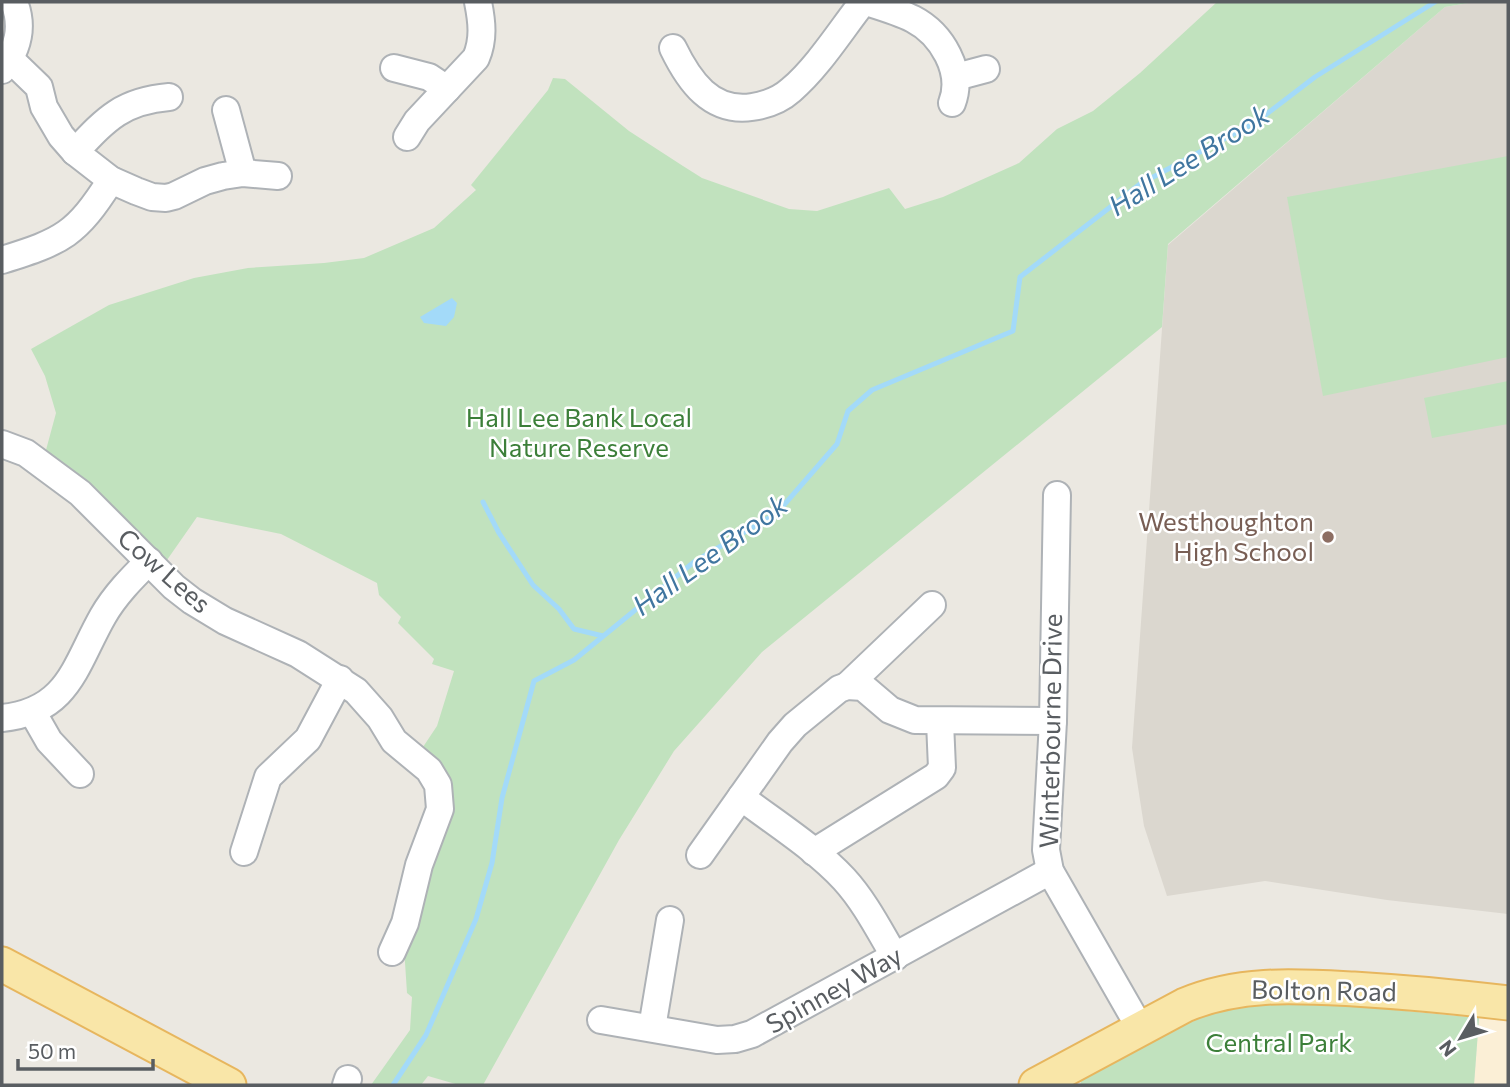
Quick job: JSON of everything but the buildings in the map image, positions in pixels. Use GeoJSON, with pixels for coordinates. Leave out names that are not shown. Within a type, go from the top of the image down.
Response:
{"type":"FeatureCollection","features":[{"type":"Feature","properties":{"kind":"main road"},"geometry":{"type":"LineString","coordinates":[[2,964],[229,1085]]}},
{"type":"Feature","properties":{"kind":"main road","name":"Bolton Road"},"geometry":{"type":"LineString","coordinates":[[1036,1085],[1140,1028],[1207,996],[1250,987],[1381,991],[1508,1003]]}},
{"type":"Feature","properties":{"kind":"street"},"geometry":{"type":"LineString","coordinates":[[14,2],[19,35],[6,65],[39,87],[44,107],[61,136],[75,152],[111,180],[152,197],[162,198],[174,197],[205,181],[243,173],[278,176]]}},
{"type":"Feature","properties":{"kind":"street"},"geometry":{"type":"LineString","coordinates":[[407,137],[417,121],[470,66],[480,48],[482,24],[478,2]]}},
{"type":"Feature","properties":{"kind":"street"},"geometry":{"type":"LineString","coordinates":[[673,41],[700,91],[712,102],[742,109],[775,100],[796,85],[865,2],[915,20],[928,31],[951,61],[954,90],[986,69]]}},
{"type":"Feature","properties":{"kind":"street"},"geometry":{"type":"LineString","coordinates":[[394,68],[429,77],[447,89]]}},
{"type":"Feature","properties":{"kind":"street"},"geometry":{"type":"LineString","coordinates":[[75,152],[109,117],[122,108],[148,99],[173,98]]}},
{"type":"Feature","properties":{"kind":"street"},"geometry":{"type":"LineString","coordinates":[[226,110],[243,173]]}},
{"type":"Feature","properties":{"kind":"street"},"geometry":{"type":"LineString","coordinates":[[2,260],[44,247],[73,230],[86,217],[111,180]]}},
{"type":"Feature","properties":{"kind":"street","name":"Cow Lees"},"geometry":{"type":"LineString","coordinates":[[2,444],[26,453],[80,493],[174,587],[207,612],[298,653],[364,697],[394,741],[429,770],[438,785],[440,809],[419,865],[405,923],[390,944]]}},
{"type":"Feature","properties":{"kind":"street","name":"Winterbourne Drive"},"geometry":{"type":"LineString","coordinates":[[1057,495],[1053,721],[1046,850],[1050,871],[1140,1028]]}},
{"type":"Feature","properties":{"kind":"street"},"geometry":{"type":"LineString","coordinates":[[2,718],[33,713],[68,683],[78,669],[103,616],[115,598],[149,561]]}},
{"type":"Feature","properties":{"kind":"street"},"geometry":{"type":"LineString","coordinates":[[700,855],[795,725],[839,689],[847,686],[932,605]]}},
{"type":"Feature","properties":{"kind":"street"},"geometry":{"type":"LineString","coordinates":[[244,857],[268,777],[308,738],[340,679]]}},
{"type":"Feature","properties":{"kind":"street"},"geometry":{"type":"LineString","coordinates":[[847,686],[863,687],[890,710],[915,720],[1053,721]]}},
{"type":"Feature","properties":{"kind":"street"},"geometry":{"type":"LineString","coordinates":[[33,713],[49,741],[77,760]]}},
{"type":"Feature","properties":{"kind":"street"},"geometry":{"type":"LineString","coordinates":[[814,852],[936,776],[942,768],[940,722]]}},
{"type":"Feature","properties":{"kind":"street"},"geometry":{"type":"LineString","coordinates":[[741,797],[814,852],[844,879],[867,909],[895,957]]}},
{"type":"Feature","properties":{"kind":"street","name":"Spinney Way"},"geometry":{"type":"LineString","coordinates":[[600,1020],[718,1040],[752,1034],[1050,871]]}},
{"type":"Feature","properties":{"kind":"street"},"geometry":{"type":"LineString","coordinates":[[652,1028],[670,920]]}},
{"type":"Feature","properties":{"kind":"shaded area","name":"Westhoughton High School"},"geometry":{"type":"Polygon","coordinates":[[[1474,2],[1508,2],[1508,914],[1387,900],[1265,881],[1167,896],[1144,826],[1132,748],[1168,245],[1445,7],[1474,2]]]}},
{"type":"Feature","properties":{"kind":"shaded area"},"geometry":{"type":"Polygon","coordinates":[[[1479,1018],[1508,1021],[1508,1085],[1474,1085],[1479,1018]]]}},
{"type":"Feature","properties":{"kind":"green space","name":"Hall Lee Bank Local Nature Reserve"},"geometry":{"type":"Polygon","coordinates":[[[1217,2],[1474,2],[1445,7],[1168,244],[1162,327],[762,652],[674,751],[619,840],[483,1085],[459,1085],[428,1076],[421,1085],[371,1085],[410,1030],[412,997],[407,993],[404,947],[449,802],[421,750],[437,726],[454,671],[432,664],[434,659],[398,623],[401,617],[379,595],[377,583],[281,534],[197,517],[167,560],[46,450],[56,413],[45,376],[31,349],[109,305],[194,278],[248,268],[364,258],[434,228],[476,190],[471,185],[548,90],[553,78],[565,79],[629,131],[702,178],[789,209],[817,211],[889,188],[905,209],[943,197],[1019,163],[1057,129],[1093,111],[1140,73],[1217,2]]]}},
{"type":"Feature","properties":{"kind":"green space"},"geometry":{"type":"Polygon","coordinates":[[[1508,156],[1508,357],[1323,396],[1287,197],[1508,156]]]}},
{"type":"Feature","properties":{"kind":"green space"},"geometry":{"type":"Polygon","coordinates":[[[1508,381],[1508,424],[1432,438],[1424,398],[1508,381]]]}},
{"type":"Feature","properties":{"kind":"green space","name":"Central Park"},"geometry":{"type":"Polygon","coordinates":[[[1302,1001],[1479,1018],[1474,1085],[1080,1085],[1083,1075],[1207,1012],[1237,1005],[1302,1001]]]}},
{"type":"Feature","properties":{"kind":"water"},"geometry":{"type":"Polygon","coordinates":[[[452,298],[457,303],[454,317],[446,326],[424,323],[420,317],[452,298]]]}},
{"type":"Feature","properties":{"kind":"waterway","name":"Hall Lee Brook"},"geometry":{"type":"LineString","coordinates":[[393,1085],[426,1035],[476,919],[492,863],[502,798],[534,681],[574,660],[694,562],[777,513],[837,444],[848,411],[872,390],[1013,331],[1020,277],[1140,184],[1256,122],[1315,77],[1435,2]]}},
{"type":"Feature","properties":{"kind":"waterway"},"geometry":{"type":"LineString","coordinates":[[483,502],[499,533],[533,585],[559,609],[574,629],[603,636]]}},
{"type":"Feature","properties":{"kind":"place","name":"Westhoughton High School"},"geometry":{"type":"Point","coordinates":[1328,537]}}]}
